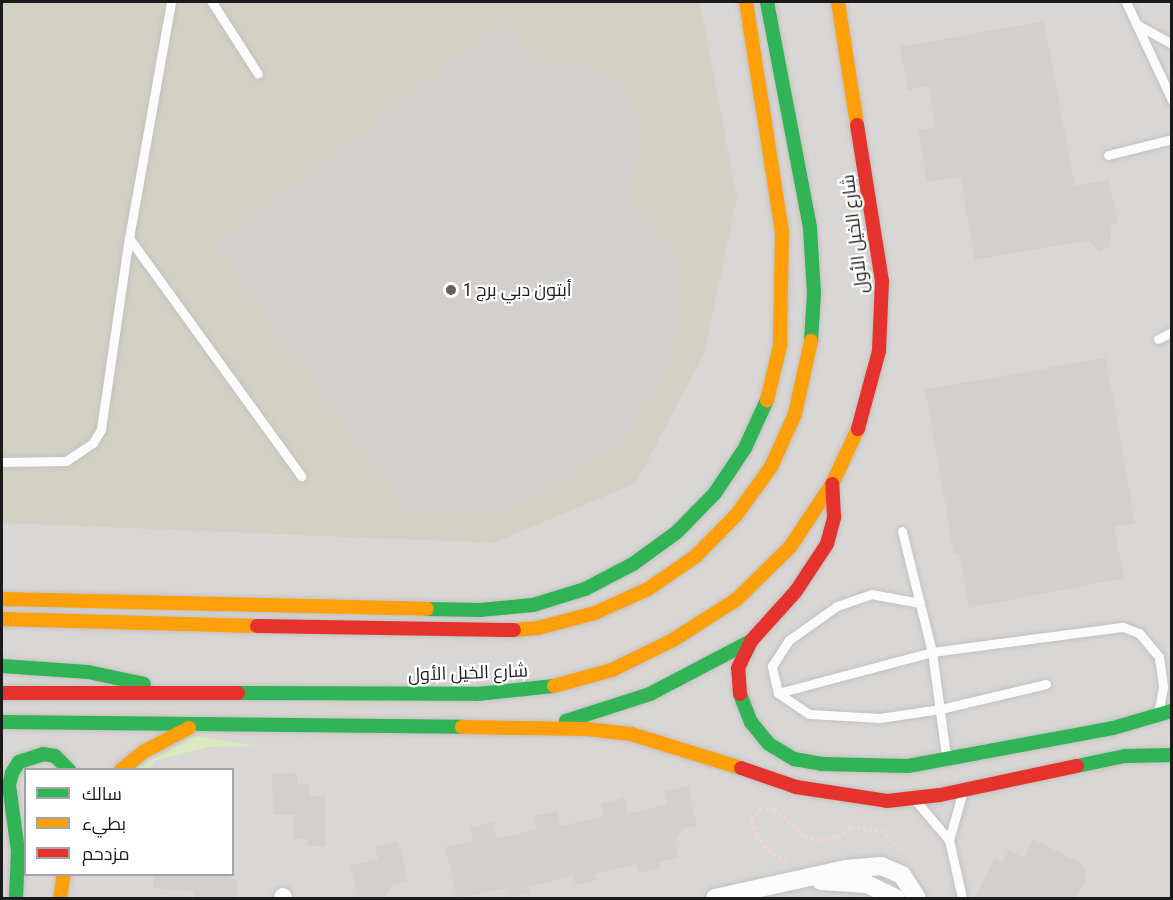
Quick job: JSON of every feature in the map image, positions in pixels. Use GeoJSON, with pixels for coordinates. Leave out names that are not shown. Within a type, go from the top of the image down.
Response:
{"type":"FeatureCollection","features":[{"type":"Feature","properties":{"kind":"main road"},"geometry":{"type":"LineString","coordinates":[[2,599],[480,610],[533,605],[585,589],[624,569],[677,532],[715,493],[745,448],[767,399],[780,346],[784,288],[782,231],[746,2]]}},
{"type":"Feature","properties":{"kind":"main road"},"geometry":{"type":"LineString","coordinates":[[2,619],[480,632],[538,628],[572,619],[648,589],[696,556],[738,514],[771,467],[790,424],[810,357],[813,271],[801,175],[767,2]]}},
{"type":"Feature","properties":{"kind":"main road","name":"شارع الخيل الأول"},"geometry":{"type":"LineString","coordinates":[[2,693],[477,694],[545,688],[612,670],[673,640],[737,599],[790,547],[832,484],[862,420],[879,351],[882,281],[838,2]]}},
{"type":"Feature","properties":{"kind":"main road"},"geometry":{"type":"LineString","coordinates":[[832,484],[834,517],[827,544],[796,591],[751,641],[738,668],[740,697],[751,722],[769,744],[794,759],[861,768],[908,766],[1113,728],[1172,711]]}},
{"type":"Feature","properties":{"kind":"main road"},"geometry":{"type":"LineString","coordinates":[[542,728],[650,694],[751,641]]}},
{"type":"Feature","properties":{"kind":"main road"},"geometry":{"type":"LineString","coordinates":[[2,666],[88,672],[168,693]]}},
{"type":"Feature","properties":{"kind":"main road"},"geometry":{"type":"LineString","coordinates":[[2,722],[542,728],[631,734],[796,787],[841,796],[887,801],[964,790],[1125,756],[1172,755]]}},
{"type":"Feature","properties":{"kind":"main road"},"geometry":{"type":"LineString","coordinates":[[123,768],[168,736],[196,724]]}},
{"type":"Feature","properties":{"kind":"main road"},"geometry":{"type":"LineString","coordinates":[[14,898],[18,851],[9,785],[12,773],[25,759],[43,754],[56,756],[67,768]]}},
{"type":"Feature","properties":{"kind":"main road"},"geometry":{"type":"LineString","coordinates":[[2,838],[14,898]]}},
{"type":"Feature","properties":{"kind":"main road"},"geometry":{"type":"LineString","coordinates":[[52,898],[54,876]]}},
{"type":"Feature","properties":{"kind":"main road"},"geometry":{"type":"LineString","coordinates":[[60,898],[64,876]]}},
{"type":"Feature","properties":{"kind":"street"},"geometry":{"type":"LineString","coordinates":[[715,898],[814,880],[846,869],[881,866],[902,875],[917,898]]}},
{"type":"Feature","properties":{"kind":"street"},"geometry":{"type":"LineString","coordinates":[[814,880],[867,884],[896,898]]}},
{"type":"Feature","properties":{"kind":"lane"},"geometry":{"type":"LineString","coordinates":[[2,462],[66,461],[93,443],[104,413],[129,238],[171,2]]}},
{"type":"Feature","properties":{"kind":"lane"},"geometry":{"type":"LineString","coordinates":[[212,2],[258,74]]}},
{"type":"Feature","properties":{"kind":"lane"},"geometry":{"type":"LineString","coordinates":[[1126,2],[1172,100]]}},
{"type":"Feature","properties":{"kind":"lane"},"geometry":{"type":"LineString","coordinates":[[1136,24],[1172,44]]}},
{"type":"Feature","properties":{"kind":"lane"},"geometry":{"type":"LineString","coordinates":[[1108,155],[1172,139]]}},
{"type":"Feature","properties":{"kind":"lane"},"geometry":{"type":"LineString","coordinates":[[129,238],[300,476]]}},
{"type":"Feature","properties":{"kind":"lane"},"geometry":{"type":"LineString","coordinates":[[1158,339],[1172,332]]}},
{"type":"Feature","properties":{"kind":"lane"},"geometry":{"type":"LineString","coordinates":[[902,531],[932,652],[946,759]]}},
{"type":"Feature","properties":{"kind":"lane"},"geometry":{"type":"LineString","coordinates":[[920,603],[871,594],[837,606],[789,640],[772,666],[778,693],[809,714],[880,717],[940,709],[1046,684]]}},
{"type":"Feature","properties":{"kind":"lane"},"geometry":{"type":"LineString","coordinates":[[778,693],[932,652],[1124,627],[1145,638],[1159,657],[1163,687],[1158,716]]}},
{"type":"Feature","properties":{"kind":"lane"},"geometry":{"type":"LineString","coordinates":[[962,898],[949,840],[956,806],[964,790]]}},
{"type":"Feature","properties":{"kind":"lane"},"geometry":{"type":"LineString","coordinates":[[912,798],[949,840]]}},
{"type":"Feature","properties":{"kind":"path"},"geometry":{"type":"LineString","coordinates":[[787,864],[765,848],[757,835],[752,821],[760,809],[774,810],[805,837],[822,841],[838,837],[851,828],[882,830],[895,839],[903,853]]}},
{"type":"Feature","properties":{"kind":"shaded area"},"geometry":{"type":"Polygon","coordinates":[[[2,2],[1171,2],[1171,898],[2,898],[2,2]]]}},
{"type":"Feature","properties":{"kind":"shaded area"},"geometry":{"type":"Polygon","coordinates":[[[2,2],[700,2],[737,198],[704,354],[636,483],[494,543],[2,523],[2,2]]]}},
{"type":"Feature","properties":{"kind":"shaded area"},"geometry":{"type":"Polygon","coordinates":[[[967,825],[981,898],[941,898],[929,832],[967,825]]]}},
{"type":"Feature","properties":{"kind":"green space"},"geometry":{"type":"Polygon","coordinates":[[[195,736],[257,746],[209,747],[154,761],[150,768],[137,768],[195,736]]]}},
{"type":"Feature","properties":{"kind":"building"},"geometry":{"type":"Polygon","coordinates":[[[507,21],[537,65],[570,60],[598,68],[628,91],[640,124],[638,160],[626,191],[681,267],[672,355],[625,441],[513,511],[408,511],[214,243],[507,21]]]}},
{"type":"Feature","properties":{"kind":"building"},"geometry":{"type":"Polygon","coordinates":[[[1044,21],[1075,186],[1109,180],[1118,223],[1111,225],[1111,246],[1099,252],[1088,240],[975,260],[960,176],[927,182],[918,131],[936,127],[928,86],[908,90],[900,47],[1044,21]]]}},
{"type":"Feature","properties":{"kind":"building"},"geometry":{"type":"Polygon","coordinates":[[[1106,358],[1135,523],[1114,527],[1124,578],[969,608],[959,553],[954,554],[925,389],[1106,358]]]}},
{"type":"Feature","properties":{"kind":"building"},"geometry":{"type":"Polygon","coordinates":[[[297,773],[297,784],[309,784],[309,796],[325,796],[326,846],[308,846],[308,839],[294,839],[294,815],[273,815],[272,774],[297,773]]]}},
{"type":"Feature","properties":{"kind":"building"},"geometry":{"type":"Polygon","coordinates":[[[688,786],[697,826],[683,829],[675,842],[679,857],[659,862],[660,868],[639,873],[637,864],[595,874],[597,880],[576,885],[573,876],[528,887],[530,893],[509,897],[507,888],[457,898],[445,847],[473,841],[470,828],[493,822],[497,839],[537,829],[534,816],[557,811],[561,826],[604,816],[601,804],[624,798],[628,814],[667,804],[664,792],[688,786]]]}},
{"type":"Feature","properties":{"kind":"building"},"geometry":{"type":"Polygon","coordinates":[[[1033,839],[1082,864],[1087,877],[1076,898],[975,898],[995,858],[1003,862],[1009,850],[1024,858],[1033,839]]]}},
{"type":"Feature","properties":{"kind":"building"},"geometry":{"type":"Polygon","coordinates":[[[398,841],[408,881],[393,884],[384,898],[358,898],[350,866],[378,859],[375,847],[398,841]]]}},
{"type":"Feature","properties":{"kind":"building"},"geometry":{"type":"Polygon","coordinates":[[[154,876],[226,876],[238,880],[237,898],[194,898],[194,891],[153,888],[154,876]]]}},
{"type":"Feature","properties":{"kind":"traffic: fast"},"geometry":{"type":"LineString","coordinates":[[767,2],[810,228],[814,293],[811,341]]}},
{"type":"Feature","properties":{"kind":"traffic: fast"},"geometry":{"type":"LineString","coordinates":[[427,609],[480,610],[533,605],[585,589],[633,564],[677,532],[715,493],[745,448],[767,400]]}},
{"type":"Feature","properties":{"kind":"traffic: fast"},"geometry":{"type":"LineString","coordinates":[[566,721],[650,694],[751,641]]}},
{"type":"Feature","properties":{"kind":"traffic: fast"},"geometry":{"type":"LineString","coordinates":[[2,666],[88,672],[144,684]]}},
{"type":"Feature","properties":{"kind":"traffic: fast"},"geometry":{"type":"LineString","coordinates":[[238,693],[477,694],[554,686]]}},
{"type":"Feature","properties":{"kind":"traffic: fast"},"geometry":{"type":"LineString","coordinates":[[740,694],[751,722],[769,744],[794,759],[821,764],[908,766],[1113,728],[1172,711]]}},
{"type":"Feature","properties":{"kind":"traffic: fast"},"geometry":{"type":"LineString","coordinates":[[2,722],[462,727]]}},
{"type":"Feature","properties":{"kind":"traffic: fast"},"geometry":{"type":"LineString","coordinates":[[16,898],[18,851],[9,785],[12,773],[19,762],[43,754],[55,756],[67,768]]}},
{"type":"Feature","properties":{"kind":"traffic: fast"},"geometry":{"type":"LineString","coordinates":[[1077,766],[1125,756],[1172,755]]}},
{"type":"Feature","properties":{"kind":"traffic: slow"},"geometry":{"type":"LineString","coordinates":[[746,2],[782,231],[780,346],[767,400]]}},
{"type":"Feature","properties":{"kind":"traffic: slow"},"geometry":{"type":"LineString","coordinates":[[838,2],[857,125]]}},
{"type":"Feature","properties":{"kind":"traffic: slow"},"geometry":{"type":"LineString","coordinates":[[514,630],[538,628],[595,613],[648,589],[696,556],[737,514],[771,467],[795,414],[811,341]]}},
{"type":"Feature","properties":{"kind":"traffic: slow"},"geometry":{"type":"LineString","coordinates":[[554,686],[612,670],[673,640],[737,599],[790,547],[832,484],[858,429]]}},
{"type":"Feature","properties":{"kind":"traffic: slow"},"geometry":{"type":"LineString","coordinates":[[2,599],[427,609]]}},
{"type":"Feature","properties":{"kind":"traffic: slow"},"geometry":{"type":"LineString","coordinates":[[2,619],[257,626]]}},
{"type":"Feature","properties":{"kind":"traffic: slow"},"geometry":{"type":"LineString","coordinates":[[462,727],[587,729],[631,734],[741,768]]}},
{"type":"Feature","properties":{"kind":"traffic: slow"},"geometry":{"type":"LineString","coordinates":[[123,768],[143,752],[189,728]]}},
{"type":"Feature","properties":{"kind":"traffic: slow"},"geometry":{"type":"LineString","coordinates":[[60,898],[64,876]]}},
{"type":"Feature","properties":{"kind":"traffic: jam"},"geometry":{"type":"LineString","coordinates":[[857,125],[882,281],[879,351],[858,429]]}},
{"type":"Feature","properties":{"kind":"traffic: jam"},"geometry":{"type":"LineString","coordinates":[[740,694],[738,668],[751,641],[796,591],[827,544],[834,517],[832,484]]}},
{"type":"Feature","properties":{"kind":"traffic: jam"},"geometry":{"type":"LineString","coordinates":[[257,626],[514,630]]}},
{"type":"Feature","properties":{"kind":"traffic: jam"},"geometry":{"type":"LineString","coordinates":[[2,693],[238,693]]}},
{"type":"Feature","properties":{"kind":"traffic: jam"},"geometry":{"type":"LineString","coordinates":[[741,768],[796,787],[887,801],[940,795],[1077,766]]}},
{"type":"Feature","properties":{"kind":"place","name":"أبتون دبي برج 1"},"geometry":{"type":"Point","coordinates":[451,290]}}]}
